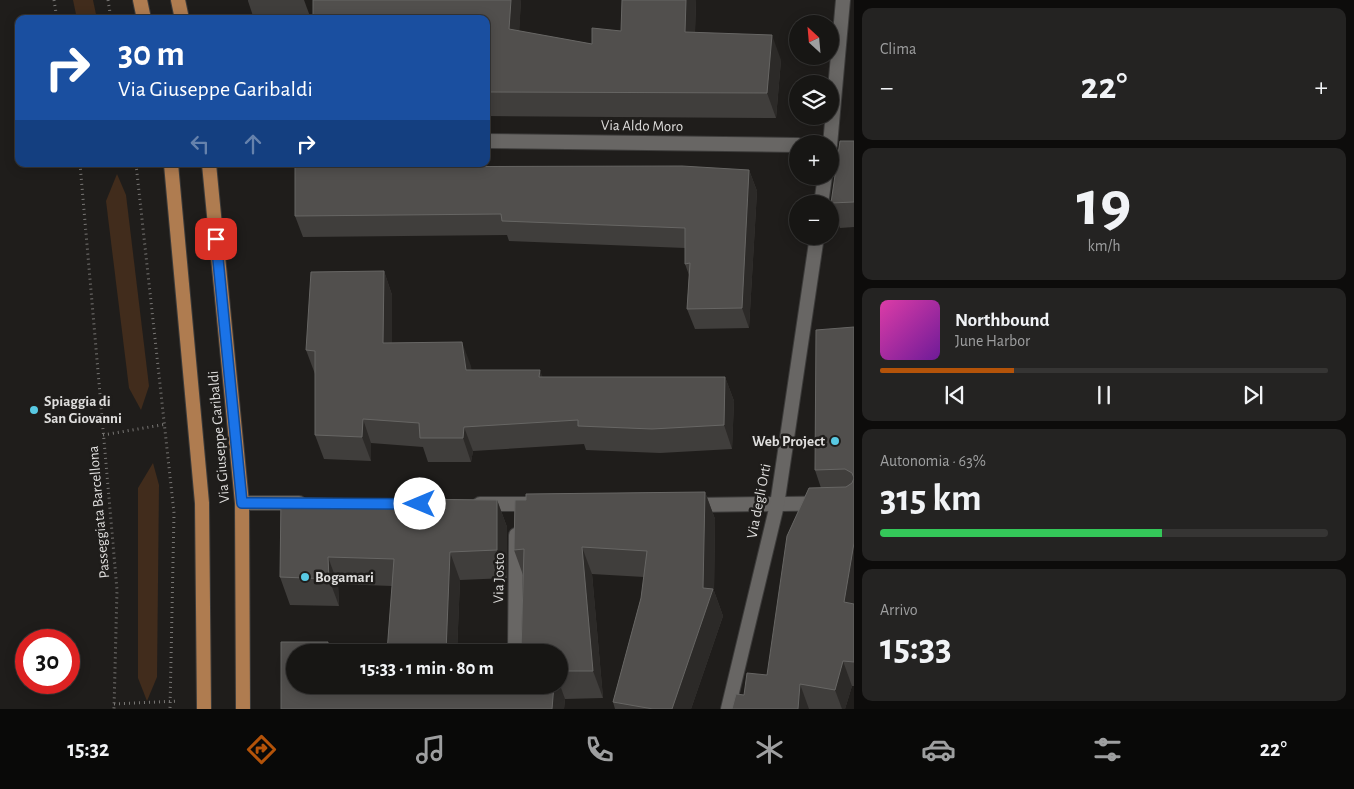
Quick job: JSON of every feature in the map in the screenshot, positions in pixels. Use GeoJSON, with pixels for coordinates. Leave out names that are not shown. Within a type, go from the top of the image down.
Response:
{"type":"FeatureCollection","features":[{"type":"Feature","properties":{"kind":"main road"},"geometry":{"type":"LineString","coordinates":[[140,0],[143,15]]}},
{"type":"Feature","properties":{"kind":"main road"},"geometry":{"type":"LineString","coordinates":[[178,0],[181,15]]}},
{"type":"Feature","properties":{"kind":"main road","name":"Via Giuseppe Garibaldi"},"geometry":{"type":"LineString","coordinates":[[171,167],[202,507],[204,704]]}},
{"type":"Feature","properties":{"kind":"main road","name":"Via Giuseppe Garibaldi"},"geometry":{"type":"LineString","coordinates":[[209,167],[242,503],[242,709]]}},
{"type":"Feature","properties":{"kind":"street"},"geometry":{"type":"LineString","coordinates":[[831,135],[843,0]]}},
{"type":"Feature","properties":{"kind":"street","name":"Via Aldo Moro"},"geometry":{"type":"LineString","coordinates":[[490,141],[789,145]]}},
{"type":"Feature","properties":{"kind":"street"},"geometry":{"type":"LineString","coordinates":[[839,145],[846,145]]}},
{"type":"Feature","properties":{"kind":"street","name":"Via degli Orti"},"geometry":{"type":"LineString","coordinates":[[728,709],[777,505],[816,245]]}},
{"type":"Feature","properties":{"kind":"street"},"geometry":{"type":"LineString","coordinates":[[242,503],[314,503]]}},
{"type":"Feature","properties":{"kind":"street"},"geometry":{"type":"LineString","coordinates":[[680,505],[854,503]]}},
{"type":"Feature","properties":{"kind":"street"},"geometry":{"type":"LineString","coordinates":[[468,504],[516,513],[545,504]]}},
{"type":"Feature","properties":{"kind":"street","name":"Via Josto"},"geometry":{"type":"LineString","coordinates":[[515,644],[516,513]]}},
{"type":"Feature","properties":{"kind":"path"},"geometry":{"type":"LineString","coordinates":[[54,0],[56,15]]}},
{"type":"Feature","properties":{"kind":"path"},"geometry":{"type":"LineString","coordinates":[[108,0],[111,15]]}},
{"type":"Feature","properties":{"kind":"path","name":"Passeggiata Barcellona"},"geometry":{"type":"LineString","coordinates":[[80,167],[117,590],[114,707]]}},
{"type":"Feature","properties":{"kind":"path"},"geometry":{"type":"LineString","coordinates":[[136,167],[174,513],[170,709]]}},
{"type":"Feature","properties":{"kind":"path"},"geometry":{"type":"LineString","coordinates":[[103,435],[194,419]]}},
{"type":"Feature","properties":{"kind":"path"},"geometry":{"type":"LineString","coordinates":[[114,707],[170,701],[204,704]]}},
{"type":"Feature","properties":{"kind":"shaded area"},"geometry":{"type":"Polygon","coordinates":[[[73,0],[93,0],[96,15],[76,15],[73,0]]]}},
{"type":"Feature","properties":{"kind":"shaded area"},"geometry":{"type":"Polygon","coordinates":[[[117,174],[126,195],[149,386],[141,410],[129,388],[106,201],[117,174]]]}},
{"type":"Feature","properties":{"kind":"shaded area"},"geometry":{"type":"Polygon","coordinates":[[[153,463],[159,485],[157,677],[147,701],[138,678],[138,488],[153,463]]]}},
{"type":"Feature","properties":{"kind":"building"},"geometry":{"type":"Polygon","coordinates":[[[313,0],[511,0],[509,29],[592,44],[592,28],[621,31],[622,0],[686,0],[685,32],[772,35],[767,93],[490,92],[490,15],[313,15],[313,0]]]}},
{"type":"Feature","properties":{"kind":"building"},"geometry":{"type":"Polygon","coordinates":[[[840,141],[854,141],[854,202],[839,203],[839,195],[832,195],[834,185],[839,185],[840,141]]]}},
{"type":"Feature","properties":{"kind":"building"},"geometry":{"type":"Polygon","coordinates":[[[682,166],[749,170],[742,308],[687,309],[690,263],[685,264],[685,228],[502,221],[501,214],[295,216],[295,167],[682,166]]]}},
{"type":"Feature","properties":{"kind":"building"},"geometry":{"type":"Polygon","coordinates":[[[384,271],[383,343],[462,342],[466,370],[540,370],[539,377],[725,377],[724,425],[652,429],[578,426],[578,420],[464,427],[463,438],[420,438],[419,423],[363,419],[362,437],[315,435],[315,351],[306,350],[311,272],[384,271]]]}},
{"type":"Feature","properties":{"kind":"building"},"geometry":{"type":"Polygon","coordinates":[[[854,327],[854,478],[852,473],[845,469],[815,470],[816,330],[854,327]]]}},
{"type":"Feature","properties":{"kind":"building"},"geometry":{"type":"Polygon","coordinates":[[[854,478],[854,543],[844,602],[854,604],[854,662],[843,661],[835,690],[800,684],[798,709],[732,709],[736,694],[744,695],[747,673],[767,675],[787,536],[809,488],[846,487],[852,483],[854,478]]]}},
{"type":"Feature","properties":{"kind":"building"},"geometry":{"type":"Polygon","coordinates":[[[705,492],[703,588],[713,589],[672,709],[653,709],[613,702],[641,598],[647,551],[582,547],[593,671],[568,671],[568,644],[521,644],[524,549],[514,550],[515,500],[526,500],[526,494],[705,492]]]}},
{"type":"Feature","properties":{"kind":"building"},"geometry":{"type":"Polygon","coordinates":[[[281,498],[497,500],[497,550],[450,552],[446,644],[388,644],[394,559],[328,557],[329,579],[280,577],[281,498]]]}},
{"type":"Feature","properties":{"kind":"building"},"geometry":{"type":"Polygon","coordinates":[[[281,642],[328,642],[328,644],[286,644],[286,694],[553,694],[552,709],[281,709],[281,642]]]}},
{"type":"Feature","properties":{"kind":"place","name":"Spiaggia di San Giovanni"},"geometry":{"type":"Point","coordinates":[34,410]}},
{"type":"Feature","properties":{"kind":"place","name":"Web Project"},"geometry":{"type":"Point","coordinates":[835,441]}},
{"type":"Feature","properties":{"kind":"place","name":"Bogamari"},"geometry":{"type":"Point","coordinates":[305,577]}},
{"type":"Feature","properties":{"kind":"route"},"geometry":{"type":"LineString","coordinates":[[216,239],[242,503],[420,504]]}}]}
